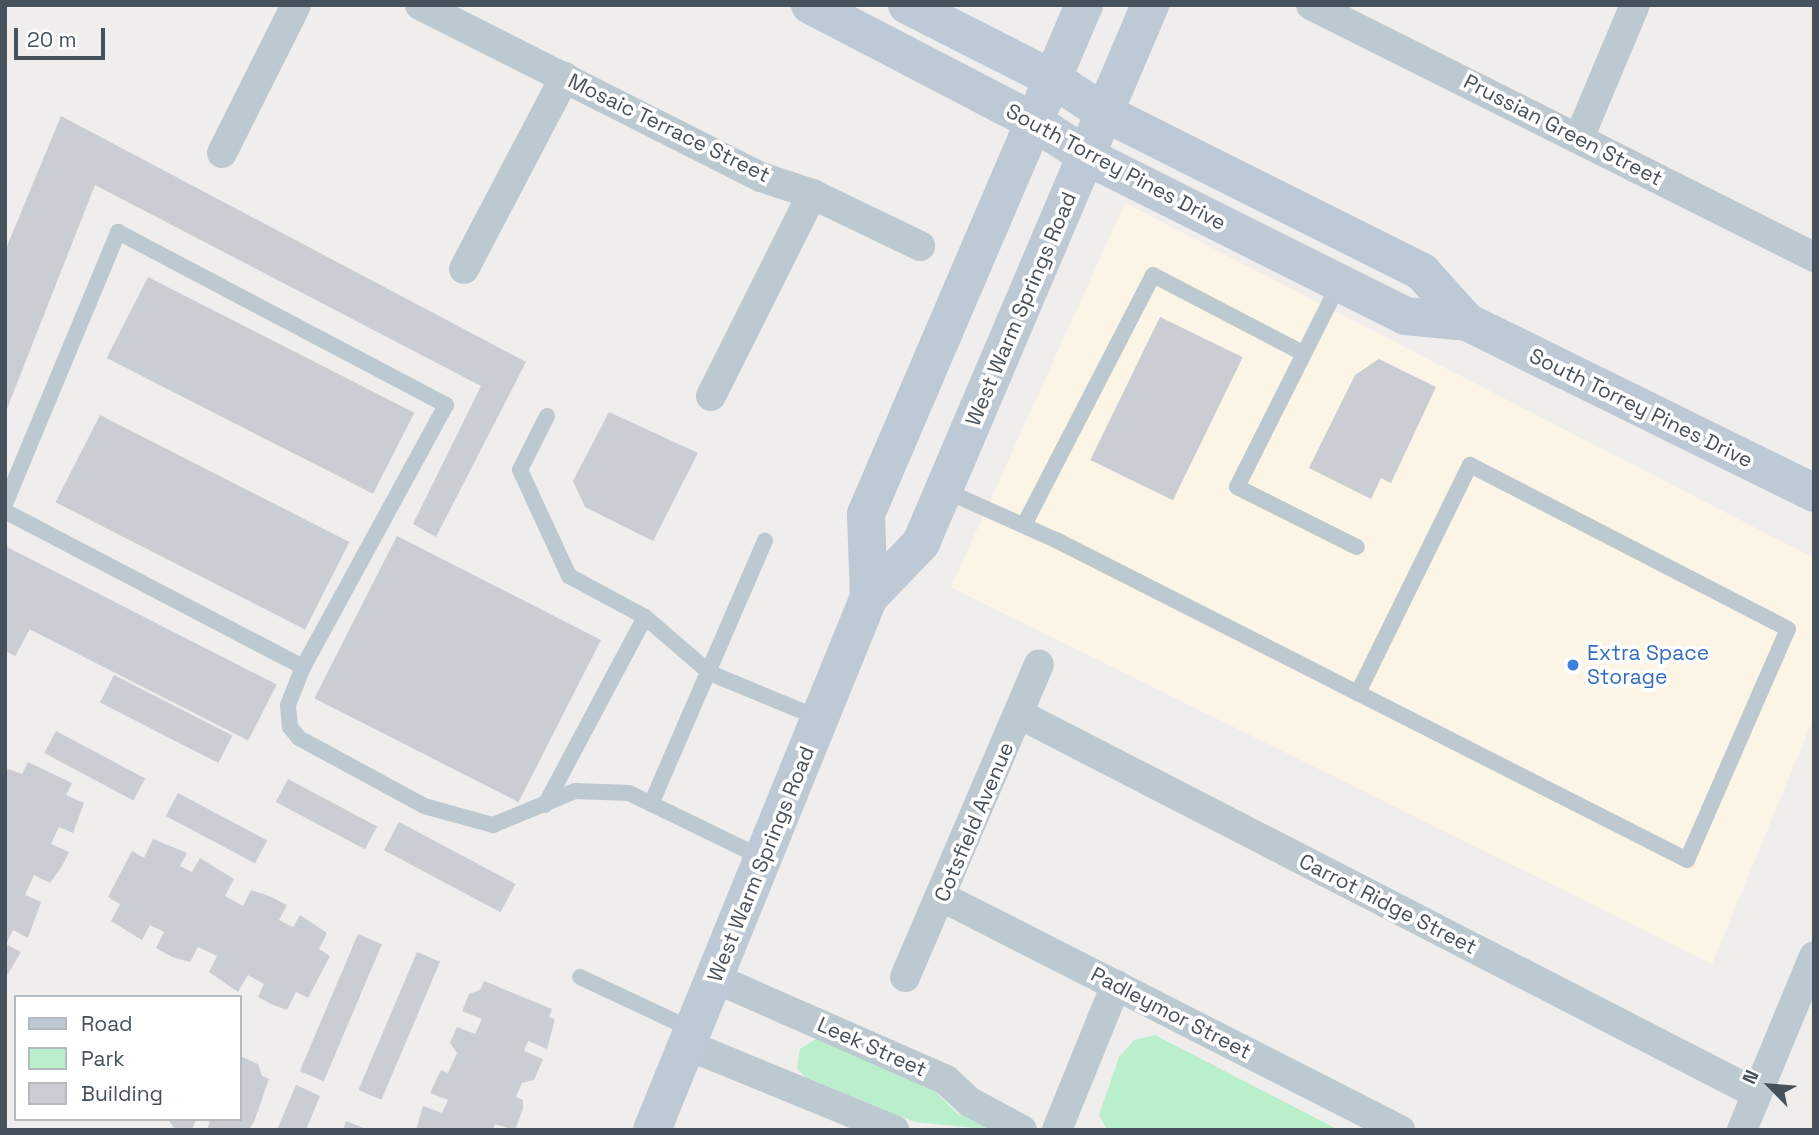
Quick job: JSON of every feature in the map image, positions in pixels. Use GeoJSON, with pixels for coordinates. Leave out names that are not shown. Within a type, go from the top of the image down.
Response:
{"type":"FeatureCollection","features":[{"type":"Feature","properties":{"kind":"main road","name":"South Torrey Pines Drive"},"geometry":{"type":"LineString","coordinates":[[810,5],[1032,121],[1086,156],[1339,284],[1405,316],[1467,322],[1814,493]]}},
{"type":"Feature","properties":{"kind":"main road","name":"South Torrey Pines Drive"},"geometry":{"type":"LineString","coordinates":[[907,5],[1053,79],[1105,113],[1422,272],[1467,322]]}},
{"type":"Feature","properties":{"kind":"main road","name":"West Warm Springs Road"},"geometry":{"type":"LineString","coordinates":[[869,597],[866,514],[1032,121],[1084,5]]}},
{"type":"Feature","properties":{"kind":"main road","name":"West Warm Springs Road"},"geometry":{"type":"LineString","coordinates":[[652,1130],[869,597],[921,543],[1150,5]]}},
{"type":"Feature","properties":{"kind":"street"},"geometry":{"type":"LineString","coordinates":[[222,153],[296,5]]}},
{"type":"Feature","properties":{"kind":"street","name":"Mosaic Terrace Street"},"geometry":{"type":"LineString","coordinates":[[420,5],[761,177],[811,194],[920,246]]}},
{"type":"Feature","properties":{"kind":"street","name":"Prussian Green Street"},"geometry":{"type":"LineString","coordinates":[[1311,5],[1814,257]]}},
{"type":"Feature","properties":{"kind":"street"},"geometry":{"type":"LineString","coordinates":[[1580,138],[1635,5]]}},
{"type":"Feature","properties":{"kind":"street"},"geometry":{"type":"LineString","coordinates":[[464,269],[565,77]]}},
{"type":"Feature","properties":{"kind":"street"},"geometry":{"type":"LineString","coordinates":[[711,396],[811,194]]}},
{"type":"Feature","properties":{"kind":"street","name":"Cotsfield Avenue"},"geometry":{"type":"LineString","coordinates":[[905,977],[942,897],[1039,665]]}},
{"type":"Feature","properties":{"kind":"street","name":"Carrot Ridge Street"},"geometry":{"type":"LineString","coordinates":[[1019,714],[1757,1094]]}},
{"type":"Feature","properties":{"kind":"street","name":"Padleymor Street"},"geometry":{"type":"LineString","coordinates":[[942,897],[1400,1130]]}},
{"type":"Feature","properties":{"kind":"street"},"geometry":{"type":"LineString","coordinates":[[1742,1130],[1814,957]]}},
{"type":"Feature","properties":{"kind":"street","name":"Leek Street"},"geometry":{"type":"LineString","coordinates":[[714,978],[946,1080],[970,1102],[1022,1130]]}},
{"type":"Feature","properties":{"kind":"street"},"geometry":{"type":"LineString","coordinates":[[1057,1130],[1116,985]]}},
{"type":"Feature","properties":{"kind":"street"},"geometry":{"type":"LineString","coordinates":[[690,1038],[894,1130]]}},
{"type":"Feature","properties":{"kind":"lane"},"geometry":{"type":"LineString","coordinates":[[5,504],[118,232],[446,405],[303,667],[288,705],[290,727],[299,738],[424,806],[494,825],[575,791],[629,793],[763,858]]}},
{"type":"Feature","properties":{"kind":"lane"},"geometry":{"type":"LineString","coordinates":[[1024,525],[1153,275],[1303,353]]}},
{"type":"Feature","properties":{"kind":"lane"},"geometry":{"type":"LineString","coordinates":[[1339,284],[1237,487],[1356,547]]}},
{"type":"Feature","properties":{"kind":"lane"},"geometry":{"type":"LineString","coordinates":[[547,416],[520,470],[569,576],[645,617],[710,673],[821,719]]}},
{"type":"Feature","properties":{"kind":"lane"},"geometry":{"type":"LineString","coordinates":[[944,490],[1024,525],[1687,860],[1788,629],[1470,465],[1358,693]]}},
{"type":"Feature","properties":{"kind":"lane"},"geometry":{"type":"LineString","coordinates":[[5,511],[303,667]]}},
{"type":"Feature","properties":{"kind":"lane"},"geometry":{"type":"LineString","coordinates":[[651,804],[765,541]]}},
{"type":"Feature","properties":{"kind":"lane"},"geometry":{"type":"LineString","coordinates":[[545,805],[645,617]]}},
{"type":"Feature","properties":{"kind":"lane"},"geometry":{"type":"LineString","coordinates":[[580,977],[690,1038]]}},
{"type":"Feature","properties":{"kind":"shaded area"},"geometry":{"type":"Polygon","coordinates":[[[1125,203],[1814,558],[1814,717],[1712,964],[951,587],[1125,203]]]}},
{"type":"Feature","properties":{"kind":"green space"},"geometry":{"type":"Polygon","coordinates":[[[1155,1035],[1339,1130],[1107,1130],[1099,1115],[1119,1057],[1134,1040],[1155,1035]]]}},
{"type":"Feature","properties":{"kind":"green space"},"geometry":{"type":"Polygon","coordinates":[[[816,1039],[930,1086],[957,1113],[996,1130],[915,1122],[805,1077],[797,1069],[800,1049],[816,1039]]]}},
{"type":"Feature","properties":{"kind":"building"},"geometry":{"type":"Polygon","coordinates":[[[61,116],[526,362],[436,537],[413,524],[481,386],[95,185],[5,414],[5,251],[61,116]]]}},
{"type":"Feature","properties":{"kind":"building"},"geometry":{"type":"Polygon","coordinates":[[[148,277],[414,413],[373,494],[107,358],[148,277]]]}},
{"type":"Feature","properties":{"kind":"building"},"geometry":{"type":"Polygon","coordinates":[[[1160,317],[1243,357],[1173,500],[1090,460],[1160,317]]]}},
{"type":"Feature","properties":{"kind":"building"},"geometry":{"type":"Polygon","coordinates":[[[1379,359],[1436,387],[1391,483],[1381,478],[1371,499],[1309,468],[1355,375],[1379,359]]]}},
{"type":"Feature","properties":{"kind":"building"},"geometry":{"type":"Polygon","coordinates":[[[609,412],[698,453],[653,541],[585,507],[573,481],[609,412]]]}},
{"type":"Feature","properties":{"kind":"building"},"geometry":{"type":"Polygon","coordinates":[[[100,415],[349,542],[305,629],[56,502],[100,415]]]}},
{"type":"Feature","properties":{"kind":"building"},"geometry":{"type":"Polygon","coordinates":[[[397,536],[601,640],[518,802],[314,698],[397,536]]]}},
{"type":"Feature","properties":{"kind":"building"},"geometry":{"type":"Polygon","coordinates":[[[5,546],[277,684],[248,741],[5,617],[5,546]]]}},
{"type":"Feature","properties":{"kind":"building"},"geometry":{"type":"Polygon","coordinates":[[[5,616],[30,629],[15,656],[5,651],[5,616]]]}},
{"type":"Feature","properties":{"kind":"building"},"geometry":{"type":"Polygon","coordinates":[[[114,675],[233,735],[218,763],[100,703],[114,675]]]}},
{"type":"Feature","properties":{"kind":"building"},"geometry":{"type":"Polygon","coordinates":[[[56,731],[145,778],[133,800],[44,753],[56,731]]]}},
{"type":"Feature","properties":{"kind":"building"},"geometry":{"type":"Polygon","coordinates":[[[28,762],[72,783],[66,795],[84,803],[73,833],[59,827],[51,844],[69,852],[62,866],[50,883],[34,875],[25,895],[41,902],[28,938],[13,930],[6,944],[21,952],[5,979],[5,768],[22,774],[28,762]]]}},
{"type":"Feature","properties":{"kind":"building"},"geometry":{"type":"Polygon","coordinates":[[[288,779],[377,826],[365,849],[276,802],[288,779]]]}},
{"type":"Feature","properties":{"kind":"building"},"geometry":{"type":"Polygon","coordinates":[[[178,793],[267,840],[255,863],[166,816],[178,793]]]}},
{"type":"Feature","properties":{"kind":"building"},"geometry":{"type":"Polygon","coordinates":[[[399,822],[516,884],[501,912],[384,850],[399,822]]]}},
{"type":"Feature","properties":{"kind":"building"},"geometry":{"type":"Polygon","coordinates":[[[153,839],[187,853],[180,866],[192,872],[200,858],[234,879],[225,896],[243,906],[251,890],[287,905],[279,920],[293,927],[300,915],[327,933],[319,949],[330,956],[308,998],[296,992],[287,1010],[271,1004],[258,997],[264,984],[248,975],[238,992],[209,972],[217,956],[198,947],[190,962],[172,957],[156,948],[164,932],[150,925],[142,940],[111,921],[120,904],[108,897],[132,851],[144,858],[153,839]]]}},
{"type":"Feature","properties":{"kind":"building"},"geometry":{"type":"Polygon","coordinates":[[[358,934],[382,944],[324,1081],[300,1071],[358,934]]]}},
{"type":"Feature","properties":{"kind":"building"},"geometry":{"type":"Polygon","coordinates":[[[417,952],[440,962],[381,1100],[358,1090],[417,952]]]}},
{"type":"Feature","properties":{"kind":"building"},"geometry":{"type":"Polygon","coordinates":[[[484,981],[552,1009],[549,1017],[555,1019],[547,1049],[528,1041],[524,1051],[543,1059],[534,1080],[522,1083],[516,1097],[523,1100],[523,1109],[515,1130],[495,1124],[493,1130],[416,1130],[423,1106],[442,1113],[448,1100],[430,1093],[441,1070],[448,1073],[457,1053],[450,1043],[457,1027],[475,1034],[482,1019],[462,1011],[469,994],[480,990],[484,981]]]}},
{"type":"Feature","properties":{"kind":"building"},"geometry":{"type":"Polygon","coordinates":[[[242,1057],[258,1064],[262,1076],[269,1079],[254,1122],[248,1130],[207,1130],[210,1122],[208,1121],[242,1121],[242,1057]]]}},
{"type":"Feature","properties":{"kind":"building"},"geometry":{"type":"Polygon","coordinates":[[[296,1085],[320,1096],[306,1130],[277,1130],[296,1085]]]}},
{"type":"Feature","properties":{"kind":"building"},"geometry":{"type":"Polygon","coordinates":[[[169,1121],[195,1121],[192,1130],[174,1128],[169,1121]]]}},
{"type":"Feature","properties":{"kind":"building"},"geometry":{"type":"Polygon","coordinates":[[[346,1121],[369,1130],[343,1130],[346,1121]]]}},
{"type":"Feature","properties":{"kind":"place","name":"Extra Space Storage"},"geometry":{"type":"Point","coordinates":[1573,665]}}]}
